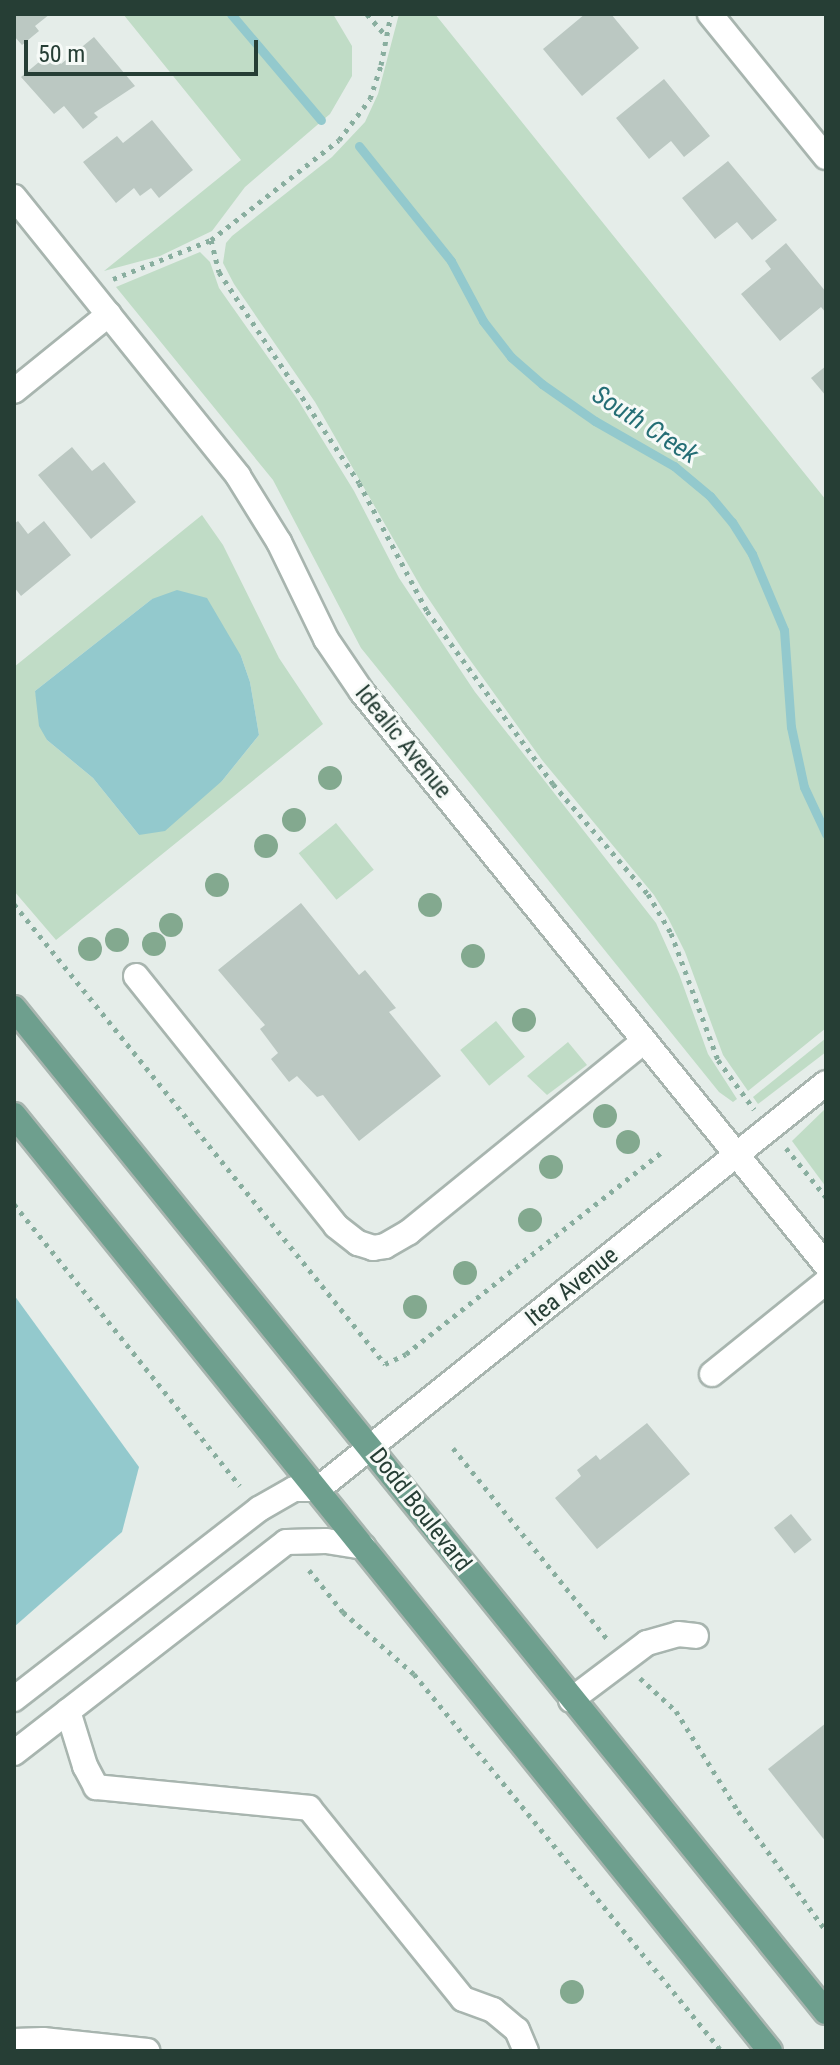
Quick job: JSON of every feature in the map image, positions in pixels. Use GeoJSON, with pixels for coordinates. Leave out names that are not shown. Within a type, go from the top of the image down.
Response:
{"type":"FeatureCollection","features":[{"type":"Feature","properties":{"kind":"main road","name":"Dodd Boulevard"},"geometry":{"type":"LineString","coordinates":[[14,1008],[826,2012]]}},
{"type":"Feature","properties":{"kind":"main road"},"geometry":{"type":"LineString","coordinates":[[14,1115],[770,2051]]}},
{"type":"Feature","properties":{"kind":"street"},"geometry":{"type":"LineString","coordinates":[[710,14],[826,157]]}},
{"type":"Feature","properties":{"kind":"street","name":"Idealic Avenue"},"geometry":{"type":"LineString","coordinates":[[14,197],[261,509],[308,607],[342,666],[735,1157],[826,1265]]}},
{"type":"Feature","properties":{"kind":"street"},"geometry":{"type":"LineString","coordinates":[[14,391],[109,314]]}},
{"type":"Feature","properties":{"kind":"street"},"geometry":{"type":"LineString","coordinates":[[136,976],[336,1226],[358,1243],[373,1248],[385,1246],[409,1232],[643,1042]]}},
{"type":"Feature","properties":{"kind":"street","name":"Itea Avenue"},"geometry":{"type":"LineString","coordinates":[[318,1489],[826,1083]]}},
{"type":"Feature","properties":{"kind":"street"},"geometry":{"type":"LineString","coordinates":[[712,1374],[826,1282]]}},
{"type":"Feature","properties":{"kind":"street"},"geometry":{"type":"LineString","coordinates":[[14,1699],[259,1509],[294,1489],[318,1489]]}},
{"type":"Feature","properties":{"kind":"street"},"geometry":{"type":"LineString","coordinates":[[14,1753],[286,1542],[326,1541],[364,1547]]}},
{"type":"Feature","properties":{"kind":"street"},"geometry":{"type":"LineString","coordinates":[[571,1700],[662,1636],[696,1636]]}},
{"type":"Feature","properties":{"kind":"street"},"geometry":{"type":"LineString","coordinates":[[68,1711],[85,1766],[96,1787],[309,1808],[463,1999],[493,2010],[517,2030],[526,2051]]}},
{"type":"Feature","properties":{"kind":"street"},"geometry":{"type":"LineString","coordinates":[[14,2041],[43,2040],[147,2051]]}},
{"type":"Feature","properties":{"kind":"path"},"geometry":{"type":"LineString","coordinates":[[367,14],[386,36]]}},
{"type":"Feature","properties":{"kind":"path"},"geometry":{"type":"LineString","coordinates":[[85,285],[114,279],[211,240],[339,140],[370,99],[381,65],[391,14]]}},
{"type":"Feature","properties":{"kind":"path"},"geometry":{"type":"LineString","coordinates":[[211,240],[219,272],[359,483],[427,611],[553,784],[648,894],[671,933],[718,1060],[826,1197]]}},
{"type":"Feature","properties":{"kind":"path"},"geometry":{"type":"LineString","coordinates":[[14,904],[385,1364],[406,1354],[663,1151]]}},
{"type":"Feature","properties":{"kind":"path"},"geometry":{"type":"LineString","coordinates":[[14,1204],[240,1486]]}},
{"type":"Feature","properties":{"kind":"path"},"geometry":{"type":"LineString","coordinates":[[453,1448],[625,1660],[676,1711],[738,1811],[826,1931]]}},
{"type":"Feature","properties":{"kind":"path"},"geometry":{"type":"LineString","coordinates":[[301,1560],[343,1612],[414,1674],[721,2051]]}},
{"type":"Feature","properties":{"kind":"green space"},"geometry":{"type":"Polygon","coordinates":[[[123,14],[333,14],[352,46],[352,76],[330,114],[245,187],[212,231],[160,256],[104,271],[241,160],[123,14]]]}},
{"type":"Feature","properties":{"kind":"green space"},"geometry":{"type":"Polygon","coordinates":[[[399,14],[435,14],[826,500],[826,1028],[748,1091],[723,1055],[685,952],[654,895],[542,760],[465,653],[422,589],[315,402],[234,284],[223,263],[226,243],[232,236],[332,157],[365,122],[378,94],[399,14]]]}},
{"type":"Feature","properties":{"kind":"green space"},"geometry":{"type":"Polygon","coordinates":[[[200,252],[210,262],[219,288],[298,400],[354,491],[399,578],[475,692],[656,923],[679,974],[708,1054],[737,1099],[733,1102],[719,1092],[361,648],[273,480],[116,287],[200,252]]]}},
{"type":"Feature","properties":{"kind":"green space"},"geometry":{"type":"Polygon","coordinates":[[[202,515],[223,545],[279,658],[323,724],[56,940],[14,891],[14,667],[202,515]],[[152,599],[35,691],[47,740],[93,778],[139,835],[222,781],[259,735],[250,682],[241,656],[152,599]]]}},
{"type":"Feature","properties":{"kind":"green space"},"geometry":{"type":"Polygon","coordinates":[[[336,823],[374,870],[336,900],[299,853],[336,823]]]}},
{"type":"Feature","properties":{"kind":"green space"},"geometry":{"type":"Polygon","coordinates":[[[496,1021],[525,1057],[489,1086],[460,1050],[496,1021]]]}},
{"type":"Feature","properties":{"kind":"green space"},"geometry":{"type":"Polygon","coordinates":[[[826,1038],[826,1052],[758,1104],[753,1097],[826,1038]]]}},
{"type":"Feature","properties":{"kind":"green space"},"geometry":{"type":"Polygon","coordinates":[[[568,1042],[587,1065],[547,1095],[527,1076],[568,1042]]]}},
{"type":"Feature","properties":{"kind":"green space"},"geometry":{"type":"Polygon","coordinates":[[[826,1108],[826,1187],[792,1141],[826,1108]]]}},
{"type":"Feature","properties":{"kind":"water"},"geometry":{"type":"Polygon","coordinates":[[[177,590],[207,598],[241,656],[250,682],[259,735],[222,781],[165,831],[139,835],[93,778],[47,740],[39,726],[35,691],[152,599],[177,590]]]}},
{"type":"Feature","properties":{"kind":"water"},"geometry":{"type":"Polygon","coordinates":[[[14,1295],[139,1467],[122,1532],[14,1627],[14,1295]]]}},
{"type":"Feature","properties":{"kind":"building"},"geometry":{"type":"Polygon","coordinates":[[[14,14],[50,14],[35,26],[39,31],[22,45],[14,36],[14,14]]]}},
{"type":"Feature","properties":{"kind":"building"},"geometry":{"type":"Polygon","coordinates":[[[585,14],[611,14],[639,48],[582,96],[543,49],[585,14]]]}},
{"type":"Feature","properties":{"kind":"building"},"geometry":{"type":"Polygon","coordinates":[[[94,37],[135,86],[94,113],[98,117],[83,129],[64,106],[54,114],[21,77],[51,52],[61,64],[94,37]]]}},
{"type":"Feature","properties":{"kind":"building"},"geometry":{"type":"Polygon","coordinates":[[[664,79],[710,136],[684,157],[671,141],[649,159],[616,118],[664,79]]]}},
{"type":"Feature","properties":{"kind":"building"},"geometry":{"type":"Polygon","coordinates":[[[152,120],[193,170],[159,198],[151,188],[140,196],[134,188],[116,203],[83,162],[117,136],[123,143],[152,120]]]}},
{"type":"Feature","properties":{"kind":"building"},"geometry":{"type":"Polygon","coordinates":[[[728,161],[777,220],[752,240],[737,222],[715,239],[682,198],[728,161]]]}},
{"type":"Feature","properties":{"kind":"building"},"geometry":{"type":"Polygon","coordinates":[[[786,243],[826,292],[826,313],[821,307],[780,341],[741,294],[771,269],[765,261],[786,243]]]}},
{"type":"Feature","properties":{"kind":"building"},"geometry":{"type":"Polygon","coordinates":[[[826,366],[826,396],[811,378],[826,366]]]}},
{"type":"Feature","properties":{"kind":"building"},"geometry":{"type":"Polygon","coordinates":[[[72,447],[92,471],[104,462],[136,502],[91,539],[38,475],[72,447]]]}},
{"type":"Feature","properties":{"kind":"building"},"geometry":{"type":"Polygon","coordinates":[[[18,521],[28,534],[44,521],[71,555],[21,596],[14,587],[14,524],[18,521]]]}},
{"type":"Feature","properties":{"kind":"building"},"geometry":{"type":"Polygon","coordinates":[[[301,903],[359,975],[365,970],[396,1008],[389,1012],[441,1076],[359,1141],[323,1095],[317,1097],[297,1076],[289,1082],[271,1059],[278,1053],[260,1029],[265,1025],[218,970],[301,903]]]}},
{"type":"Feature","properties":{"kind":"building"},"geometry":{"type":"Polygon","coordinates":[[[647,1423],[690,1474],[597,1549],[555,1498],[581,1476],[577,1470],[596,1455],[600,1460],[647,1423]]]}},
{"type":"Feature","properties":{"kind":"building"},"geometry":{"type":"Polygon","coordinates":[[[791,1514],[812,1540],[795,1553],[774,1528],[791,1514]]]}},
{"type":"Feature","properties":{"kind":"building"},"geometry":{"type":"Polygon","coordinates":[[[826,1723],[826,1842],[768,1769],[826,1723]]]}},
{"type":"Feature","properties":{"kind":"waterway","name":"South Creek"},"geometry":{"type":"LineString","coordinates":[[231,14],[321,120]]}},
{"type":"Feature","properties":{"kind":"waterway","name":"South Creek"},"geometry":{"type":"LineString","coordinates":[[359,146],[451,261],[483,321],[511,357],[542,384],[595,421],[674,466],[710,496],[732,522],[752,554],[784,630],[791,727],[804,787],[826,834]]}}]}
